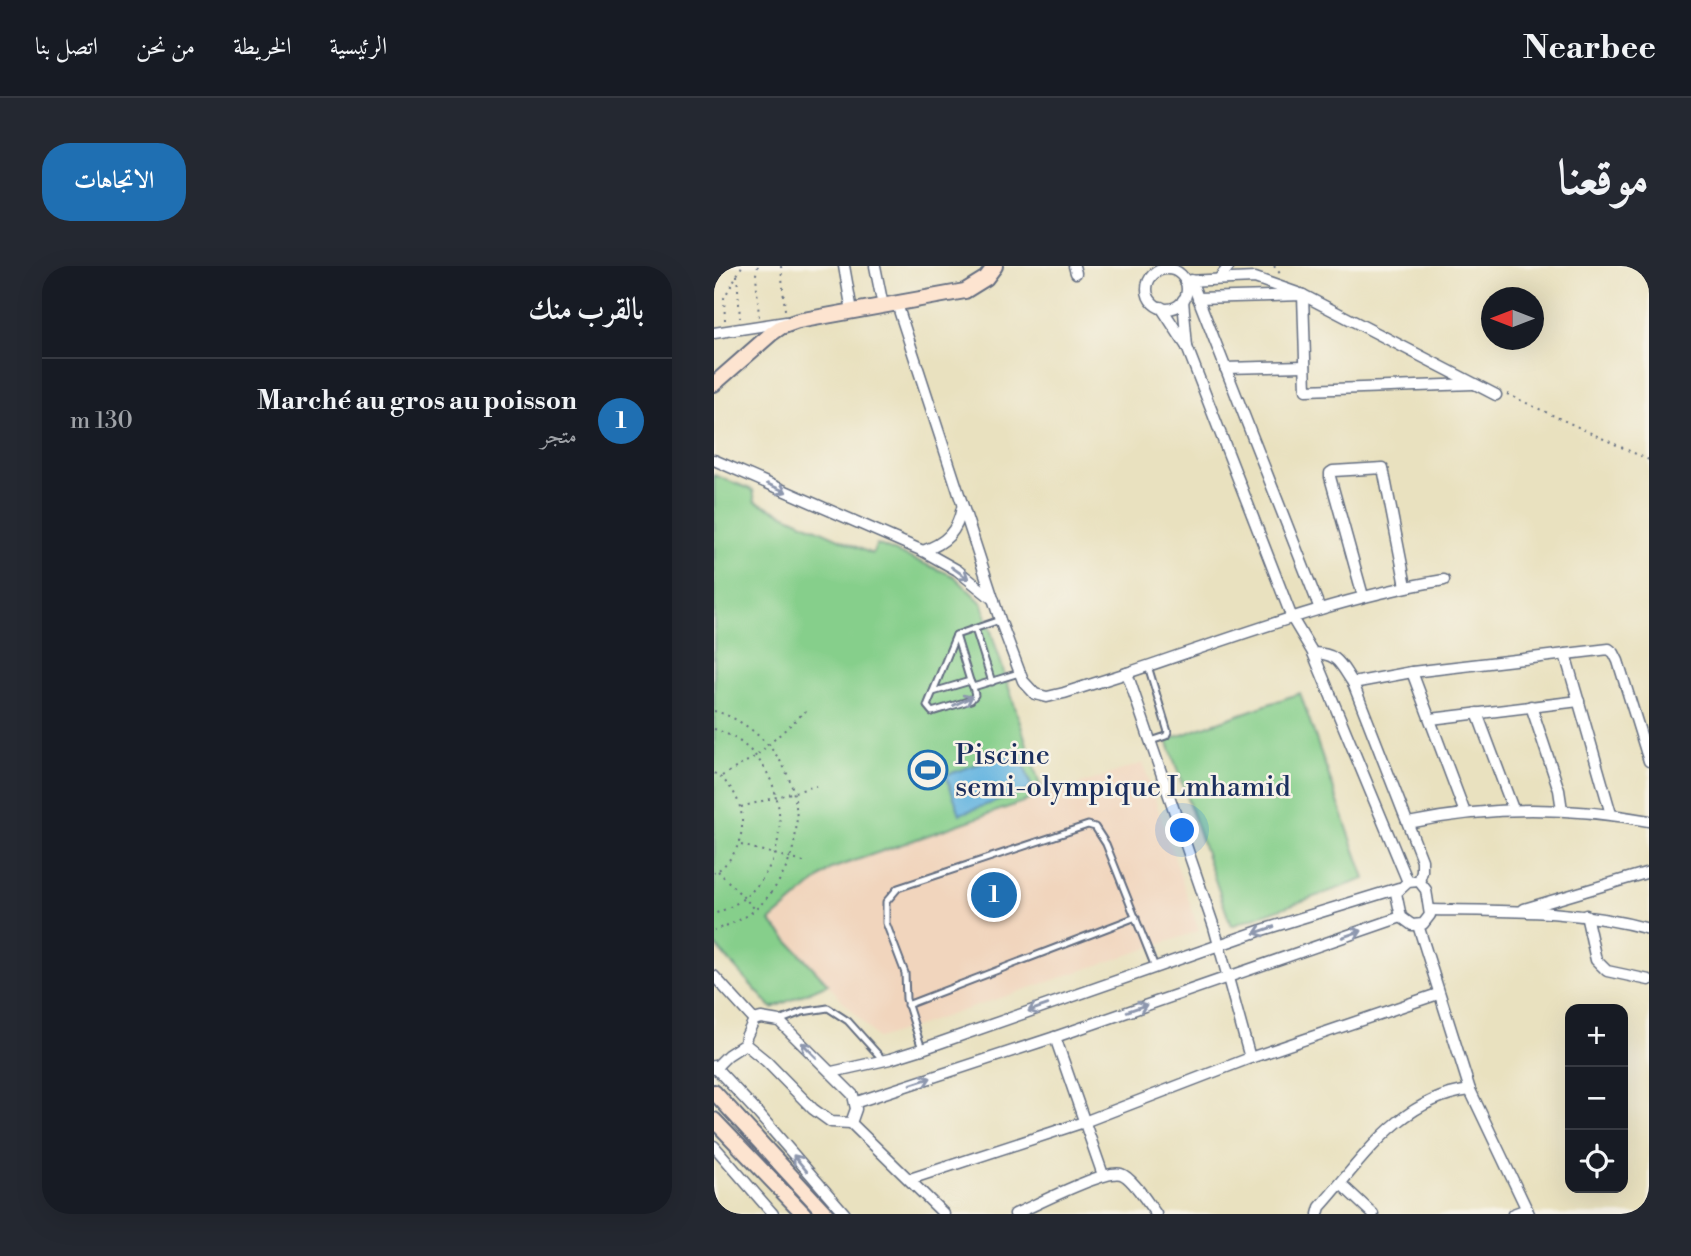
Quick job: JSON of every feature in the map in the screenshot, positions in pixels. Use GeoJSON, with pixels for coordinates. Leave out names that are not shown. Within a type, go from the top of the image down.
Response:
{"type":"FeatureCollection","features":[{"type":"Feature","properties":{"kind":"street"},"geometry":{"type":"LineString","coordinates":[[844,266],[852,311]]}},
{"type":"Feature","properties":{"kind":"street"},"geometry":{"type":"LineString","coordinates":[[874,266],[963,506],[1019,673],[1035,695],[1047,697],[1064,694],[1320,609],[1363,596],[1444,579]]}},
{"type":"Feature","properties":{"kind":"street"},"geometry":{"type":"LineString","coordinates":[[714,333],[965,291],[986,278],[995,266]]}},
{"type":"Feature","properties":{"kind":"street"},"geometry":{"type":"LineString","coordinates":[[1151,266],[1148,294],[1155,304],[1161,307],[1173,307],[1183,300],[1188,281]]}},
{"type":"Feature","properties":{"kind":"street"},"geometry":{"type":"LineString","coordinates":[[1219,279],[1229,266]]}},
{"type":"Feature","properties":{"kind":"street"},"geometry":{"type":"LineString","coordinates":[[1148,282],[1155,272],[1168,268],[1188,281],[1198,298],[1320,609]]}},
{"type":"Feature","properties":{"kind":"street"},"geometry":{"type":"LineString","coordinates":[[1188,281],[1255,278],[1303,295],[1496,395]]}},
{"type":"Feature","properties":{"kind":"street"},"geometry":{"type":"LineString","coordinates":[[1198,298],[1303,295]]}},
{"type":"Feature","properties":{"kind":"street"},"geometry":{"type":"LineString","coordinates":[[1303,295],[1306,390],[1473,384]]}},
{"type":"Feature","properties":{"kind":"street"},"geometry":{"type":"LineString","coordinates":[[1183,300],[1187,347]]}},
{"type":"Feature","properties":{"kind":"street"},"geometry":{"type":"LineString","coordinates":[[1161,307],[1187,347],[1292,618],[1313,653],[1409,884]]}},
{"type":"Feature","properties":{"kind":"street"},"geometry":{"type":"LineString","coordinates":[[714,384],[771,334],[792,322]]}},
{"type":"Feature","properties":{"kind":"street"},"geometry":{"type":"LineString","coordinates":[[1225,368],[1305,366]]}},
{"type":"Feature","properties":{"kind":"street"},"geometry":{"type":"LineString","coordinates":[[714,460],[923,551],[957,570],[994,600]]}},
{"type":"Feature","properties":{"kind":"street"},"geometry":{"type":"LineString","coordinates":[[1363,596],[1330,475],[1334,471],[1383,468],[1406,586]]}},
{"type":"Feature","properties":{"kind":"street"},"geometry":{"type":"LineString","coordinates":[[923,551],[937,546],[953,534],[963,506]]}},
{"type":"Feature","properties":{"kind":"street"},"geometry":{"type":"LineString","coordinates":[[1353,683],[1412,672],[1601,649],[1614,653],[1649,761]]}},
{"type":"Feature","properties":{"kind":"street"},"geometry":{"type":"LineString","coordinates":[[832,1072],[922,1049],[1155,967],[1409,884],[1426,890],[1430,910],[1428,920],[1418,925],[1406,923],[1401,918],[1396,898],[1409,884],[1422,872],[1422,860],[1353,683],[1336,657],[1326,653],[1313,653]]}},
{"type":"Feature","properties":{"kind":"street"},"geometry":{"type":"LineString","coordinates":[[1565,654],[1611,814]]}},
{"type":"Feature","properties":{"kind":"street"},"geometry":{"type":"LineString","coordinates":[[1412,672],[1465,813]]}},
{"type":"Feature","properties":{"kind":"street"},"geometry":{"type":"LineString","coordinates":[[1127,673],[1219,946],[1250,1058]]}},
{"type":"Feature","properties":{"kind":"street"},"geometry":{"type":"LineString","coordinates":[[1431,719],[1579,701]]}},
{"type":"Feature","properties":{"kind":"street"},"geometry":{"type":"LineString","coordinates":[[1531,706],[1559,790],[1562,810]]}},
{"type":"Feature","properties":{"kind":"street"},"geometry":{"type":"LineString","coordinates":[[1477,713],[1513,809]]}},
{"type":"Feature","properties":{"kind":"street"},"geometry":{"type":"LineString","coordinates":[[1408,823],[1465,813],[1513,809],[1611,814],[1649,821]]}},
{"type":"Feature","properties":{"kind":"street"},"geometry":{"type":"LineString","coordinates":[[1520,911],[1545,901],[1649,872]]}},
{"type":"Feature","properties":{"kind":"street"},"geometry":{"type":"LineString","coordinates":[[1430,910],[1586,915],[1649,929]]}},
{"type":"Feature","properties":{"kind":"street"},"geometry":{"type":"LineString","coordinates":[[1586,915],[1596,960],[1607,971],[1649,980]]}},
{"type":"Feature","properties":{"kind":"street"},"geometry":{"type":"LineString","coordinates":[[857,1102],[1401,918]]}},
{"type":"Feature","properties":{"kind":"street"},"geometry":{"type":"LineString","coordinates":[[1418,925],[1470,1090],[1528,1212],[1513,1214]]}},
{"type":"Feature","properties":{"kind":"street"},"geometry":{"type":"LineString","coordinates":[[714,976],[754,1020]]}},
{"type":"Feature","properties":{"kind":"street"},"geometry":{"type":"LineString","coordinates":[[910,1180],[1084,1122],[1250,1058],[1438,994]]}},
{"type":"Feature","properties":{"kind":"street"},"geometry":{"type":"LineString","coordinates":[[845,1214],[714,1065],[745,1044],[754,1020],[761,1018],[779,1021],[853,1095],[857,1102],[855,1117],[851,1123]]}},
{"type":"Feature","properties":{"kind":"street"},"geometry":{"type":"LineString","coordinates":[[1055,1037],[1103,1175]]}},
{"type":"Feature","properties":{"kind":"street"},"geometry":{"type":"LineString","coordinates":[[745,1044],[766,1061],[813,1109],[831,1122],[851,1123],[944,1214]]}},
{"type":"Feature","properties":{"kind":"street"},"geometry":{"type":"LineString","coordinates":[[1318,1214],[1320,1208],[1380,1136],[1410,1113],[1448,1093],[1470,1090]]}},
{"type":"Feature","properties":{"kind":"street"},"geometry":{"type":"LineString","coordinates":[[714,1092],[826,1214]]}},
{"type":"Feature","properties":{"kind":"street"},"geometry":{"type":"LineString","coordinates":[[714,1120],[804,1214]]}},
{"type":"Feature","properties":{"kind":"street"},"geometry":{"type":"LineString","coordinates":[[714,1146],[773,1214]]}},
{"type":"Feature","properties":{"kind":"street"},"geometry":{"type":"LineString","coordinates":[[1015,1214],[1103,1175],[1120,1173],[1129,1179],[1156,1214]]}},
{"type":"Feature","properties":{"kind":"street"},"geometry":{"type":"LineString","coordinates":[[1341,1184],[1373,1214]]}},
{"type":"Feature","properties":{"kind":"lane"},"geometry":{"type":"LineString","coordinates":[[956,635],[1000,620]]}},
{"type":"Feature","properties":{"kind":"lane"},"geometry":{"type":"LineString","coordinates":[[975,629],[992,682]]}},
{"type":"Feature","properties":{"kind":"lane"},"geometry":{"type":"LineString","coordinates":[[956,635],[975,695],[971,700],[932,712],[927,705],[956,635]]}},
{"type":"Feature","properties":{"kind":"lane"},"geometry":{"type":"LineString","coordinates":[[1148,666],[1168,732],[1166,736],[1151,741]]}},
{"type":"Feature","properties":{"kind":"lane"},"geometry":{"type":"LineString","coordinates":[[933,692],[992,682],[1019,673]]}},
{"type":"Feature","properties":{"kind":"lane"},"geometry":{"type":"LineString","coordinates":[[922,1049],[907,1005],[905,973],[884,912],[886,902],[898,888],[1088,825],[1095,827],[1106,844],[1155,967]]}},
{"type":"Feature","properties":{"kind":"lane"},"geometry":{"type":"LineString","coordinates":[[907,1005],[1136,917]]}},
{"type":"Feature","properties":{"kind":"lane"},"geometry":{"type":"LineString","coordinates":[[779,1021],[802,1012],[828,1008],[848,1021],[884,1060]]}},
{"type":"Feature","properties":{"kind":"path"},"geometry":{"type":"LineString","coordinates":[[726,331],[724,298],[742,266]]}},
{"type":"Feature","properties":{"kind":"path"},"geometry":{"type":"LineString","coordinates":[[758,266],[756,274],[760,325]]}},
{"type":"Feature","properties":{"kind":"path"},"geometry":{"type":"LineString","coordinates":[[781,266],[792,322]]}},
{"type":"Feature","properties":{"kind":"path"},"geometry":{"type":"LineString","coordinates":[[1638,266],[1649,267]]}},
{"type":"Feature","properties":{"kind":"path"},"geometry":{"type":"LineString","coordinates":[[737,274],[740,321],[745,328]]}},
{"type":"Feature","properties":{"kind":"path"},"geometry":{"type":"LineString","coordinates":[[720,777],[769,746],[809,708]]}},
{"type":"Feature","properties":{"kind":"path"},"geometry":{"type":"LineString","coordinates":[[714,711],[740,722],[769,746],[786,771],[795,791],[797,814],[796,841],[775,889],[755,910],[714,930]]}},
{"type":"Feature","properties":{"kind":"path"},"geometry":{"type":"LineString","coordinates":[[714,729],[737,739],[756,756],[773,782],[778,797],[781,825],[775,853],[766,873],[743,898],[714,914]]}},
{"type":"Feature","properties":{"kind":"path"},"geometry":{"type":"LineString","coordinates":[[714,773],[730,785],[741,807],[742,832],[734,854],[716,872],[755,910]]}},
{"type":"Feature","properties":{"kind":"path"},"geometry":{"type":"LineString","coordinates":[[741,807],[816,786]]}},
{"type":"Feature","properties":{"kind":"path"},"geometry":{"type":"LineString","coordinates":[[739,844],[807,863]]}},
{"type":"Feature","properties":{"kind":"shaded area"},"geometry":{"type":"Polygon","coordinates":[[[1143,763],[1199,931],[878,1039],[770,921],[831,869],[1143,763]]]}},
{"type":"Feature","properties":{"kind":"green space"},"geometry":{"type":"Polygon","coordinates":[[[714,475],[753,490],[755,501],[872,554],[877,544],[954,576],[982,603],[1043,795],[831,869],[770,921],[828,984],[772,1008],[714,944],[714,475]]]}},
{"type":"Feature","properties":{"kind":"green space"},"geometry":{"type":"Polygon","coordinates":[[[1300,693],[1365,879],[1231,926],[1167,740],[1300,693]]]}},
{"type":"Feature","properties":{"kind":"water"},"geometry":{"type":"Polygon","coordinates":[[[1019,750],[1032,789],[960,814],[946,775],[1019,750]]]}},
{"type":"Feature","properties":{"kind":"place","name":"Piscine semi-olympique Lmhamid"},"geometry":{"type":"Point","coordinates":[928,770]}},
{"type":"Feature","properties":{"kind":"place","name":"Marché au gros au poisson"},"geometry":{"type":"Point","coordinates":[994,895]}}]}
